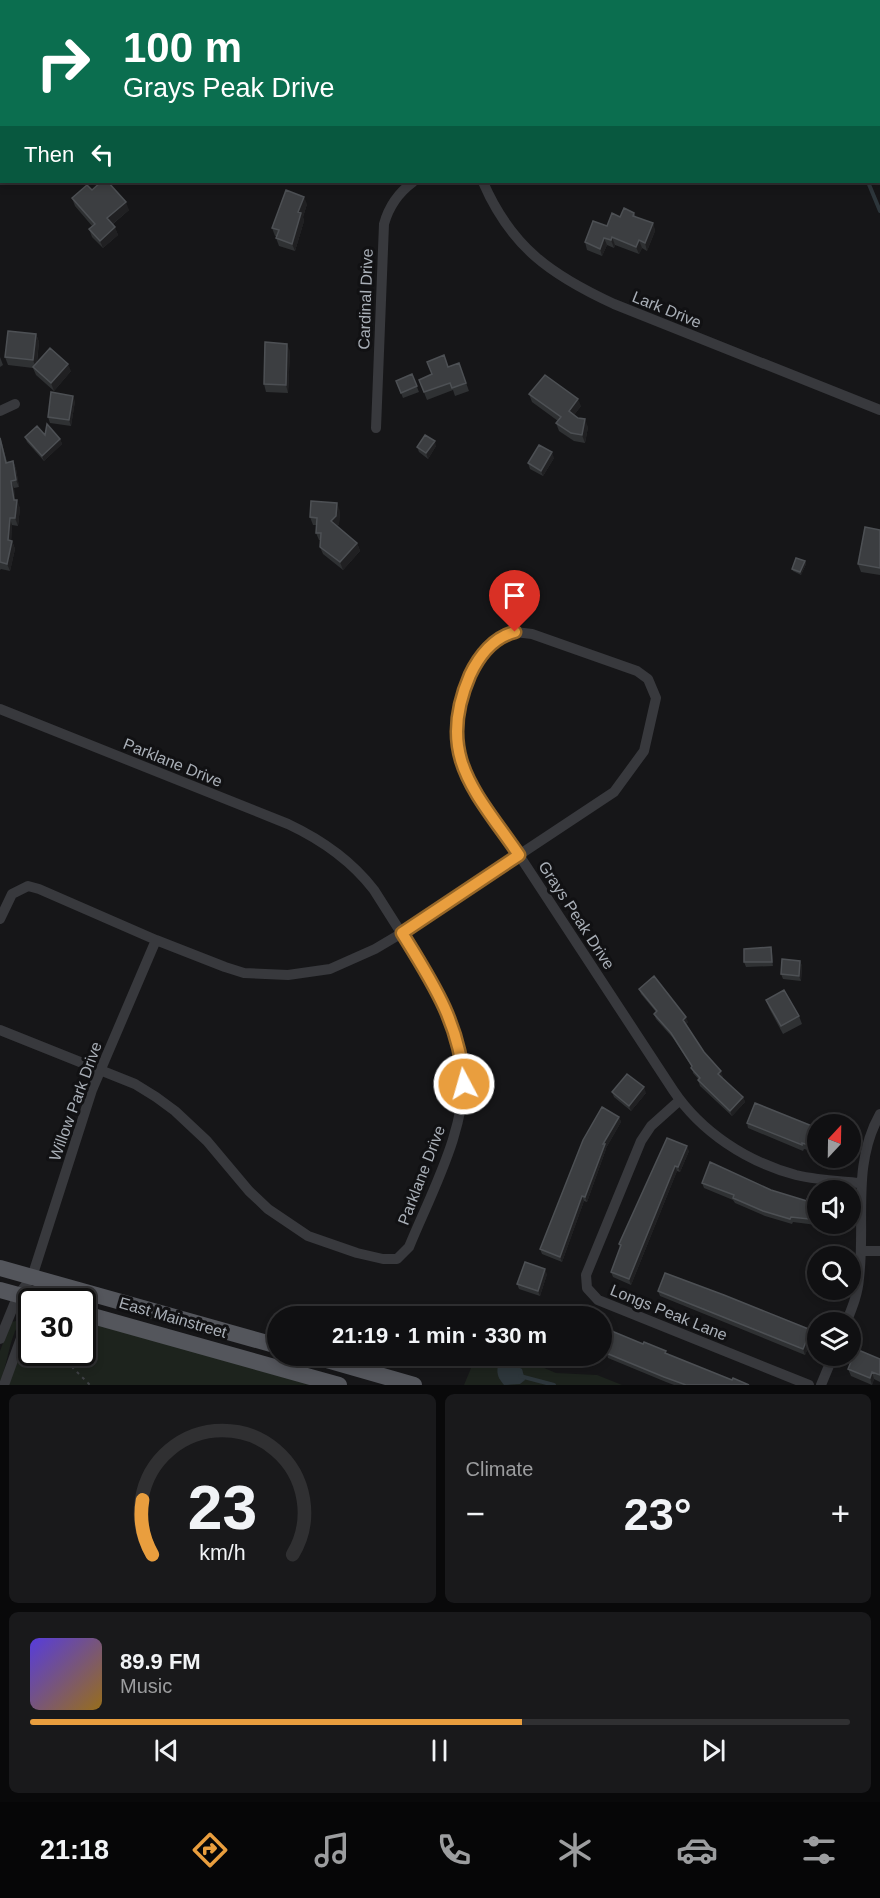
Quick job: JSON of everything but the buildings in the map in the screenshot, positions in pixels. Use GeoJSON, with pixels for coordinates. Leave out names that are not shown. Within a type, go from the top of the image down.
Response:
{"type":"FeatureCollection","features":[{"type":"Feature","properties":{"kind":"main road","name":"East Mainstreet"},"geometry":{"type":"LineString","coordinates":[[0,1268],[267,1343]]}},
{"type":"Feature","properties":{"kind":"main road"},"geometry":{"type":"LineString","coordinates":[[0,1290],[18,1295]]}},
{"type":"Feature","properties":{"kind":"main road","name":"East Mainstreet"},"geometry":{"type":"LineString","coordinates":[[96,1317],[339,1385]]}},
{"type":"Feature","properties":{"kind":"main road"},"geometry":{"type":"LineString","coordinates":[[348,1366],[414,1385]]}},
{"type":"Feature","properties":{"kind":"street","name":"Cardinal Drive"},"geometry":{"type":"LineString","coordinates":[[376,428],[384,224],[387,212],[394,201],[412,183]]}},
{"type":"Feature","properties":{"kind":"street","name":"Lark Drive"},"geometry":{"type":"LineString","coordinates":[[483,183],[495,207],[517,239],[549,268],[576,286],[614,304],[880,410]]}},
{"type":"Feature","properties":{"kind":"street"},"geometry":{"type":"LineString","coordinates":[[0,411],[15,404]]}},
{"type":"Feature","properties":{"kind":"street"},"geometry":{"type":"LineString","coordinates":[[515,632],[532,634],[637,671],[648,679],[656,698],[644,751],[614,792],[519,855],[474,789],[462,767],[457,748],[456,721],[473,669],[486,650],[499,638],[515,632]]}},
{"type":"Feature","properties":{"kind":"street","name":"Parklane Drive"},"geometry":{"type":"LineString","coordinates":[[0,709],[308,834],[346,859],[363,874],[438,991],[446,1008],[459,1045],[464,1084],[461,1107],[454,1136],[409,1247],[398,1259],[383,1259],[357,1253],[308,1236],[292,1226],[268,1209],[249,1191],[234,1171],[175,1111],[135,1084],[0,1030]]}},
{"type":"Feature","properties":{"kind":"street","name":"Grays Peak Drive"},"geometry":{"type":"LineString","coordinates":[[0,919],[12,894],[28,886],[156,940],[244,973],[288,975],[330,969],[369,951],[402,933],[519,855],[680,1100],[694,1116],[714,1134],[763,1163],[808,1177],[834,1180]]}},
{"type":"Feature","properties":{"kind":"street","name":"Willow Park Drive"},"geometry":{"type":"LineString","coordinates":[[23,1288],[32,1276],[100,1070],[156,940]]}},
{"type":"Feature","properties":{"kind":"street","name":"Longs Peak Lane"},"geometry":{"type":"LineString","coordinates":[[680,1100],[651,1126],[641,1141],[586,1275],[587,1288],[597,1300],[809,1385]]}},
{"type":"Feature","properties":{"kind":"street"},"geometry":{"type":"LineString","coordinates":[[861,1183],[868,1143],[880,1114]]}},
{"type":"Feature","properties":{"kind":"street"},"geometry":{"type":"LineString","coordinates":[[861,1251],[880,1251]]}},
{"type":"Feature","properties":{"kind":"street","name":"Willow Park Drive"},"geometry":{"type":"LineString","coordinates":[[32,1276],[34,1288]]}},
{"type":"Feature","properties":{"kind":"street"},"geometry":{"type":"LineString","coordinates":[[576,1292],[587,1288]]}},
{"type":"Feature","properties":{"kind":"street","name":"Willow Park Drive"},"geometry":{"type":"LineString","coordinates":[[0,1339],[18,1295]]}},
{"type":"Feature","properties":{"kind":"street","name":"Willow Park Drive"},"geometry":{"type":"LineString","coordinates":[[4,1385],[18,1349]]}},
{"type":"Feature","properties":{"kind":"street"},"geometry":{"type":"LineString","coordinates":[[821,1385],[829,1366]]}},
{"type":"Feature","properties":{"kind":"path"},"geometry":{"type":"LineString","coordinates":[[72,1366],[90,1385]]}},
{"type":"Feature","properties":{"kind":"shaded area"},"geometry":{"type":"Polygon","coordinates":[[[16,1321],[18,1325],[0,1382],[0,1351],[11,1322],[16,1321]]]}},
{"type":"Feature","properties":{"kind":"shaded area"},"geometry":{"type":"Polygon","coordinates":[[[96,1324],[312,1385],[8,1385],[18,1360],[18,1366],[96,1366],[96,1324]]]}},
{"type":"Feature","properties":{"kind":"shaded area"},"geometry":{"type":"Polygon","coordinates":[[[472,1366],[540,1366],[556,1373],[597,1375],[622,1385],[464,1385],[472,1366]]]}},
{"type":"Feature","properties":{"kind":"shaded area"},"geometry":{"type":"Polygon","coordinates":[[[498,1366],[516,1366],[522,1369],[525,1380],[520,1384],[504,1385],[497,1372],[498,1366]]]}},
{"type":"Feature","properties":{"kind":"waterway"},"geometry":{"type":"LineString","coordinates":[[868,183],[880,211]]}},
{"type":"Feature","properties":{"kind":"waterway"},"geometry":{"type":"LineString","coordinates":[[520,1376],[554,1385]]}},
{"type":"Feature","properties":{"kind":"route"},"geometry":{"type":"LineString","coordinates":[[464,1084],[459,1045],[446,1008],[402,933],[519,855],[474,789],[462,767],[457,748],[456,721],[466,684],[473,669],[486,650],[499,638],[515,632]]}}]}
